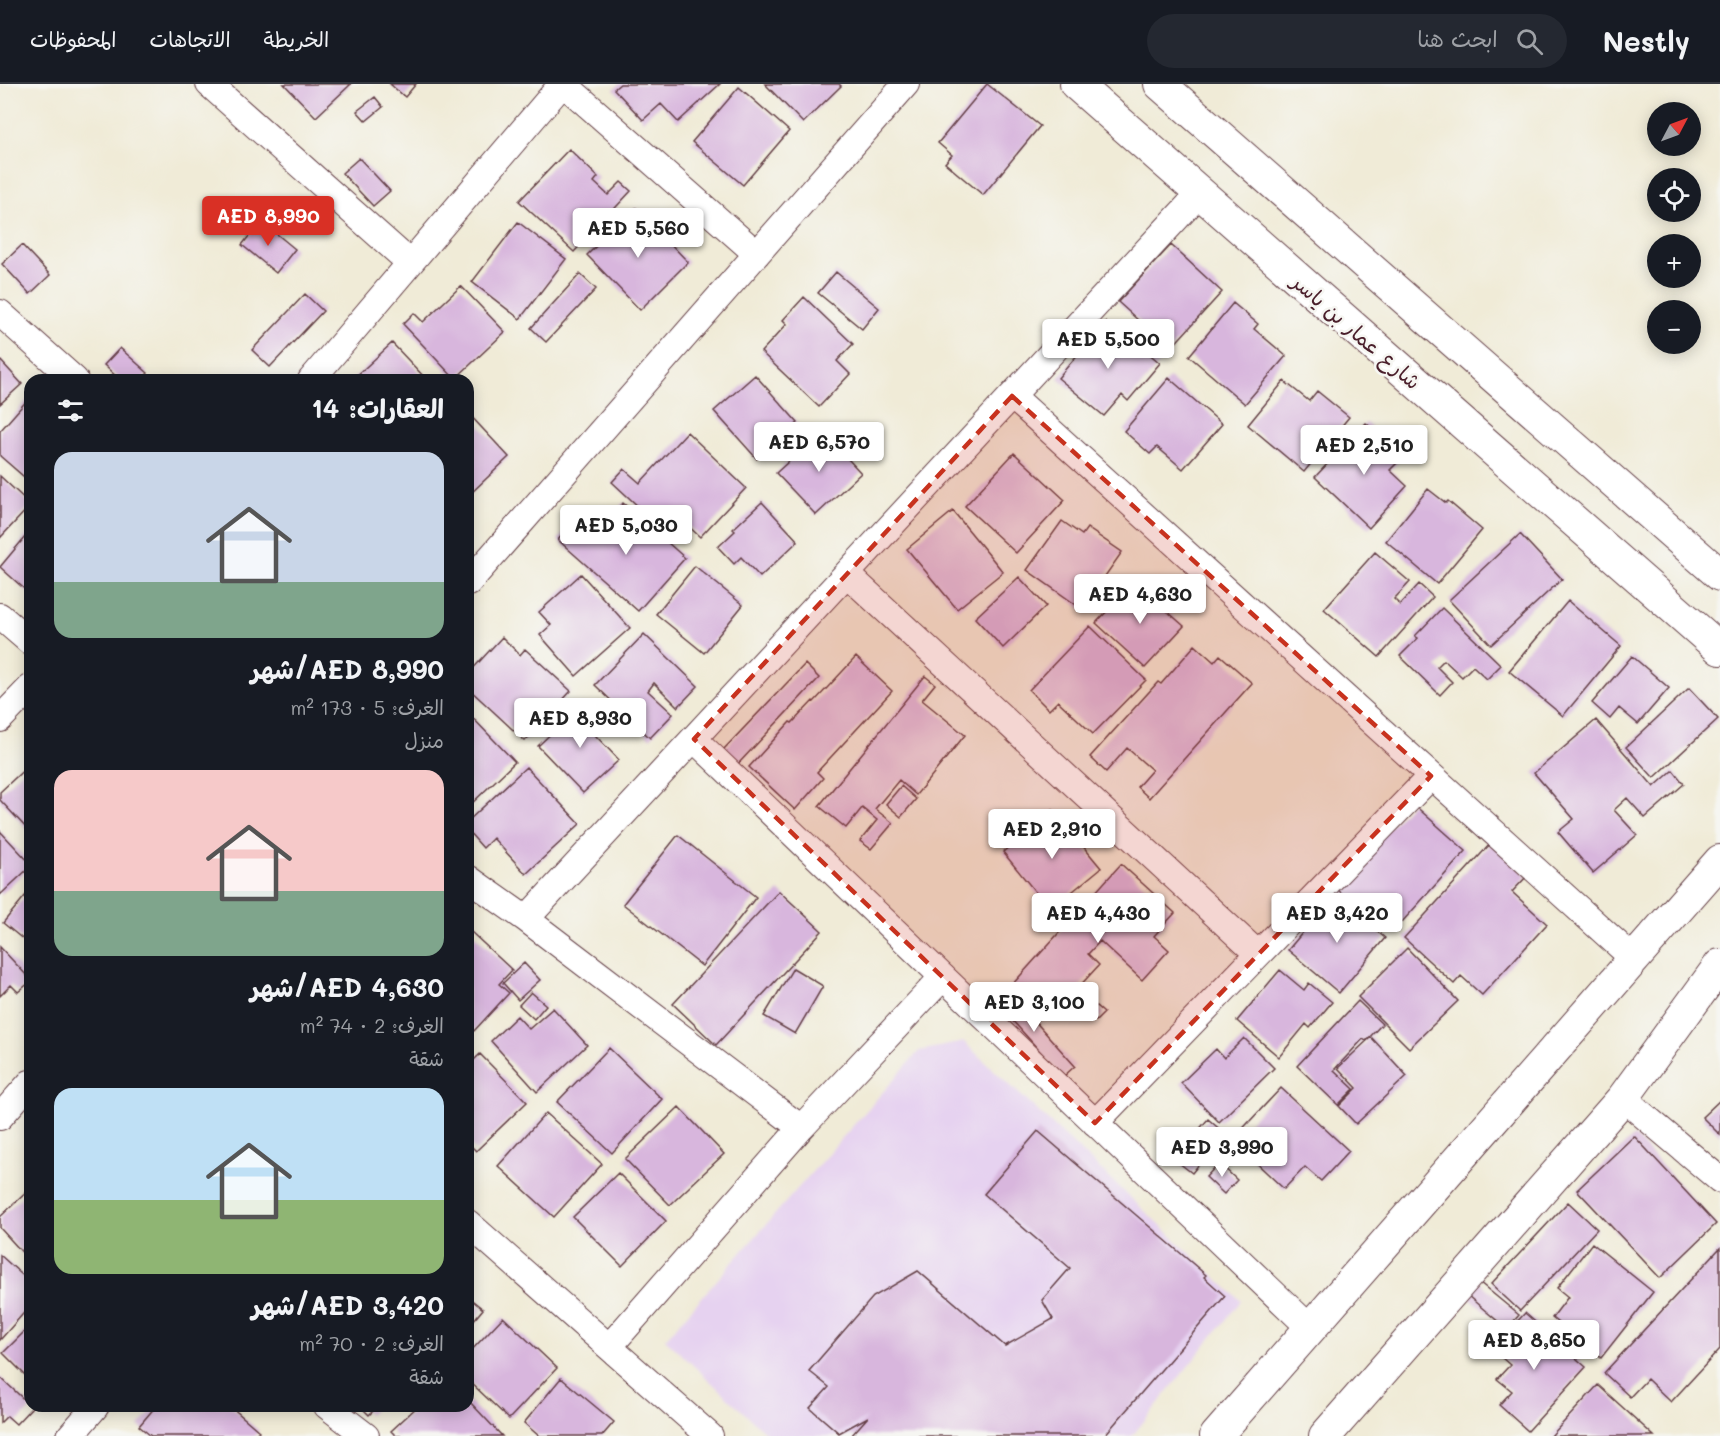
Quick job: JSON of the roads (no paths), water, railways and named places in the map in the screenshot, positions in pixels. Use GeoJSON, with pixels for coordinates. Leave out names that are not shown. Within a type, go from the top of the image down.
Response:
{"type":"FeatureCollection","features":[{"type":"Feature","properties":{"kind":"street"},"geometry":{"type":"LineString","coordinates":[[208,84],[410,263]]}},
{"type":"Feature","properties":{"kind":"street"},"geometry":{"type":"LineString","coordinates":[[316,374],[563,84],[757,254]]}},
{"type":"Feature","properties":{"kind":"street"},"geometry":{"type":"LineString","coordinates":[[474,576],[906,84]]}},
{"type":"Feature","properties":{"kind":"street","name":"شارع عمار بن ياسر"},"geometry":{"type":"LineString","coordinates":[[1076,84],[1720,649]]}},
{"type":"Feature","properties":{"kind":"street"},"geometry":{"type":"LineString","coordinates":[[1160,84],[1720,575]]}},
{"type":"Feature","properties":{"kind":"street"},"geometry":{"type":"LineString","coordinates":[[526,919],[1200,193]]}},
{"type":"Feature","properties":{"kind":"street"},"geometry":{"type":"LineString","coordinates":[[0,313],[68,374]]}},
{"type":"Feature","properties":{"kind":"street"},"geometry":{"type":"LineString","coordinates":[[1012,396],[1634,959]]}},
{"type":"Feature","properties":{"kind":"street"},"geometry":{"type":"LineString","coordinates":[[847,574],[1258,954]]}},
{"type":"Feature","properties":{"kind":"street"},"geometry":{"type":"LineString","coordinates":[[0,616],[24,637]]}},
{"type":"Feature","properties":{"kind":"street"},"geometry":{"type":"LineString","coordinates":[[0,719],[24,694]]}},
{"type":"Feature","properties":{"kind":"street"},"geometry":{"type":"LineString","coordinates":[[694,739],[1310,1328]]}},
{"type":"Feature","properties":{"kind":"street"},"geometry":{"type":"LineString","coordinates":[[1095,1123],[1431,776]]}},
{"type":"Feature","properties":{"kind":"street"},"geometry":{"type":"LineString","coordinates":[[1215,1436],[1720,861]]}},
{"type":"Feature","properties":{"kind":"street"},"geometry":{"type":"LineString","coordinates":[[474,882],[526,919],[801,1128]]}},
{"type":"Feature","properties":{"kind":"street"},"geometry":{"type":"LineString","coordinates":[[1325,1436],[1623,1098],[1720,964]]}},
{"type":"Feature","properties":{"kind":"street"},"geometry":{"type":"LineString","coordinates":[[609,1347],[801,1128],[943,977]]}},
{"type":"Feature","properties":{"kind":"street"},"geometry":{"type":"LineString","coordinates":[[0,1117],[24,1090]]}},
{"type":"Feature","properties":{"kind":"street"},"geometry":{"type":"LineString","coordinates":[[1623,1098],[1720,1180]]}},
{"type":"Feature","properties":{"kind":"street"},"geometry":{"type":"LineString","coordinates":[[474,1228],[710,1436]]}},
{"type":"Feature","properties":{"kind":"street"},"geometry":{"type":"LineString","coordinates":[[70,1436],[91,1412]]}},
{"type":"Feature","properties":{"kind":"street"},"geometry":{"type":"LineString","coordinates":[[335,1412],[366,1436]]}}]}
